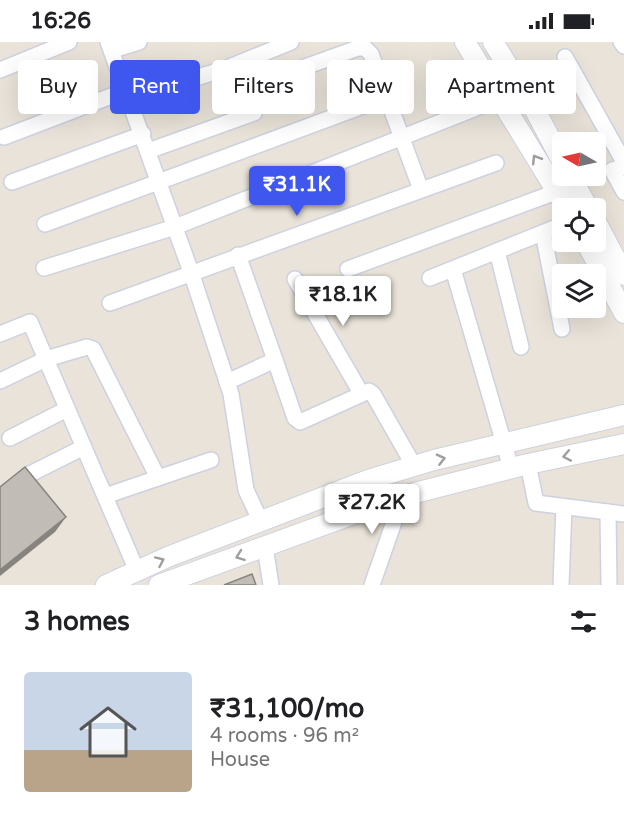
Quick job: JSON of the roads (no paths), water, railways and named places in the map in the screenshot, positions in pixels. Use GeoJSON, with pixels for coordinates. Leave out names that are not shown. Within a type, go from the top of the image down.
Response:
{"type":"FeatureCollection","features":[{"type":"Feature","properties":{"kind":"street"},"geometry":{"type":"LineString","coordinates":[[0,70],[69,42]]}},
{"type":"Feature","properties":{"kind":"street"},"geometry":{"type":"LineString","coordinates":[[111,46],[139,42]]}},
{"type":"Feature","properties":{"kind":"street"},"geometry":{"type":"LineString","coordinates":[[200,75],[227,68],[291,42]]}},
{"type":"Feature","properties":{"kind":"street"},"geometry":{"type":"LineString","coordinates":[[465,42],[476,60]]}},
{"type":"Feature","properties":{"kind":"street"},"geometry":{"type":"LineString","coordinates":[[621,42],[624,46]]}},
{"type":"Feature","properties":{"kind":"street"},"geometry":{"type":"LineString","coordinates":[[495,43],[552,143]]}},
{"type":"Feature","properties":{"kind":"street"},"geometry":{"type":"LineString","coordinates":[[315,63],[358,48],[365,48],[373,60]]}},
{"type":"Feature","properties":{"kind":"street"},"geometry":{"type":"LineString","coordinates":[[564,57],[624,162]]}},
{"type":"Feature","properties":{"kind":"street"},"geometry":{"type":"LineString","coordinates":[[4,137],[110,101]]}},
{"type":"Feature","properties":{"kind":"street"},"geometry":{"type":"LineString","coordinates":[[136,114],[227,382],[246,490],[261,522]]}},
{"type":"Feature","properties":{"kind":"street"},"geometry":{"type":"LineString","coordinates":[[148,150],[248,114]]}},
{"type":"Feature","properties":{"kind":"street"},"geometry":{"type":"LineString","coordinates":[[45,224],[340,114]]}},
{"type":"Feature","properties":{"kind":"street"},"geometry":{"type":"LineString","coordinates":[[393,114],[420,190]]}},
{"type":"Feature","properties":{"kind":"street"},"geometry":{"type":"LineString","coordinates":[[44,268],[175,227],[461,114]]}},
{"type":"Feature","properties":{"kind":"street"},"geometry":{"type":"LineString","coordinates":[[508,114],[560,198]]}},
{"type":"Feature","properties":{"kind":"street"},"geometry":{"type":"LineString","coordinates":[[12,183],[142,134]]}},
{"type":"Feature","properties":{"kind":"street"},"geometry":{"type":"LineString","coordinates":[[110,303],[496,163]]}},
{"type":"Feature","properties":{"kind":"street"},"geometry":{"type":"LineString","coordinates":[[624,167],[612,170],[624,192]]}},
{"type":"Feature","properties":{"kind":"street"},"geometry":{"type":"LineString","coordinates":[[348,269],[556,192]]}},
{"type":"Feature","properties":{"kind":"street"},"geometry":{"type":"LineString","coordinates":[[429,278],[552,229]]}},
{"type":"Feature","properties":{"kind":"street"},"geometry":{"type":"LineString","coordinates":[[543,232],[562,329]]}},
{"type":"Feature","properties":{"kind":"street"},"geometry":{"type":"LineString","coordinates":[[606,241],[624,275]]}},
{"type":"Feature","properties":{"kind":"street"},"geometry":{"type":"LineString","coordinates":[[497,251],[521,347]]}},
{"type":"Feature","properties":{"kind":"street"},"geometry":{"type":"LineString","coordinates":[[591,252],[624,313]]}},
{"type":"Feature","properties":{"kind":"street"},"geometry":{"type":"LineString","coordinates":[[238,255],[294,418],[300,422],[369,391],[373,394],[414,466]]}},
{"type":"Feature","properties":{"kind":"street"},"geometry":{"type":"LineString","coordinates":[[453,269],[504,443],[519,466],[536,503],[624,514]]}},
{"type":"Feature","properties":{"kind":"street"},"geometry":{"type":"LineString","coordinates":[[295,279],[361,393]]}},
{"type":"Feature","properties":{"kind":"street"},"geometry":{"type":"LineString","coordinates":[[0,334],[30,322],[137,571]]}},
{"type":"Feature","properties":{"kind":"street"},"geometry":{"type":"LineString","coordinates":[[0,381],[46,359],[87,347],[93,349],[158,478]]}},
{"type":"Feature","properties":{"kind":"street"},"geometry":{"type":"LineString","coordinates":[[227,382],[275,360]]}},
{"type":"Feature","properties":{"kind":"street"},"geometry":{"type":"LineString","coordinates":[[10,438],[67,409]]}},
{"type":"Feature","properties":{"kind":"street"},"geometry":{"type":"LineString","coordinates":[[106,585],[368,480],[504,443],[624,416]]}},
{"type":"Feature","properties":{"kind":"street"},"geometry":{"type":"LineString","coordinates":[[159,585],[403,496],[519,466],[624,444]]}},
{"type":"Feature","properties":{"kind":"street"},"geometry":{"type":"LineString","coordinates":[[28,475],[84,447]]}},
{"type":"Feature","properties":{"kind":"street"},"geometry":{"type":"LineString","coordinates":[[105,496],[211,460]]}},
{"type":"Feature","properties":{"kind":"street"},"geometry":{"type":"LineString","coordinates":[[372,585],[403,496]]}},
{"type":"Feature","properties":{"kind":"street"},"geometry":{"type":"LineString","coordinates":[[561,585],[564,507]]}},
{"type":"Feature","properties":{"kind":"street"},"geometry":{"type":"LineString","coordinates":[[608,512],[609,585]]}},
{"type":"Feature","properties":{"kind":"street"},"geometry":{"type":"LineString","coordinates":[[265,548],[271,585]]}}]}
